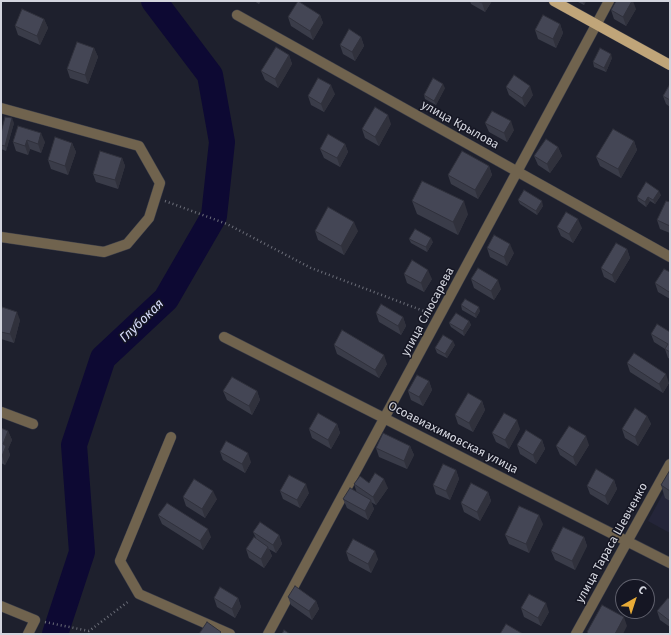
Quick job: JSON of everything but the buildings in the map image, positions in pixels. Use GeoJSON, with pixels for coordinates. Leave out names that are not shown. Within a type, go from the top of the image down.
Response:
{"type":"FeatureCollection","features":[{"type":"Feature","properties":{"kind":"main road"},"geometry":{"type":"LineString","coordinates":[[554,1],[670,65]]}},
{"type":"Feature","properties":{"kind":"street","name":"улица Слюсарева"},"geometry":{"type":"LineString","coordinates":[[268,634],[609,1]]}},
{"type":"Feature","properties":{"kind":"street","name":"улица Крылова"},"geometry":{"type":"LineString","coordinates":[[237,15],[670,257]]}},
{"type":"Feature","properties":{"kind":"street"},"geometry":{"type":"LineString","coordinates":[[1,108],[139,146],[160,182],[149,218],[127,244],[104,252],[1,237]]}},
{"type":"Feature","properties":{"kind":"street","name":"Осоавиахимовская улица"},"geometry":{"type":"LineString","coordinates":[[224,337],[670,562]]}},
{"type":"Feature","properties":{"kind":"street"},"geometry":{"type":"LineString","coordinates":[[1,412],[33,424]]}},
{"type":"Feature","properties":{"kind":"street"},"geometry":{"type":"LineString","coordinates":[[171,437],[120,561],[139,594],[230,634]]}},
{"type":"Feature","properties":{"kind":"street","name":"улица Тараса Шевченко"},"geometry":{"type":"LineString","coordinates":[[576,634],[670,464]]}},
{"type":"Feature","properties":{"kind":"street"},"geometry":{"type":"LineString","coordinates":[[1,606],[35,620],[28,634]]}},
{"type":"Feature","properties":{"kind":"path"},"geometry":{"type":"LineString","coordinates":[[156,197],[227,224],[312,268],[440,317]]}},
{"type":"Feature","properties":{"kind":"path"},"geometry":{"type":"LineString","coordinates":[[35,620],[89,630],[139,594]]}},
{"type":"Feature","properties":{"kind":"shaded area"},"geometry":{"type":"Polygon","coordinates":[[[670,481],[670,533],[648,521],[670,481]]]}},
{"type":"Feature","properties":{"kind":"waterway","name":"Глубокая"},"geometry":{"type":"LineString","coordinates":[[55,634],[82,552],[74,445],[103,358],[166,299],[214,216],[222,142],[210,75],[154,1]]}}]}
